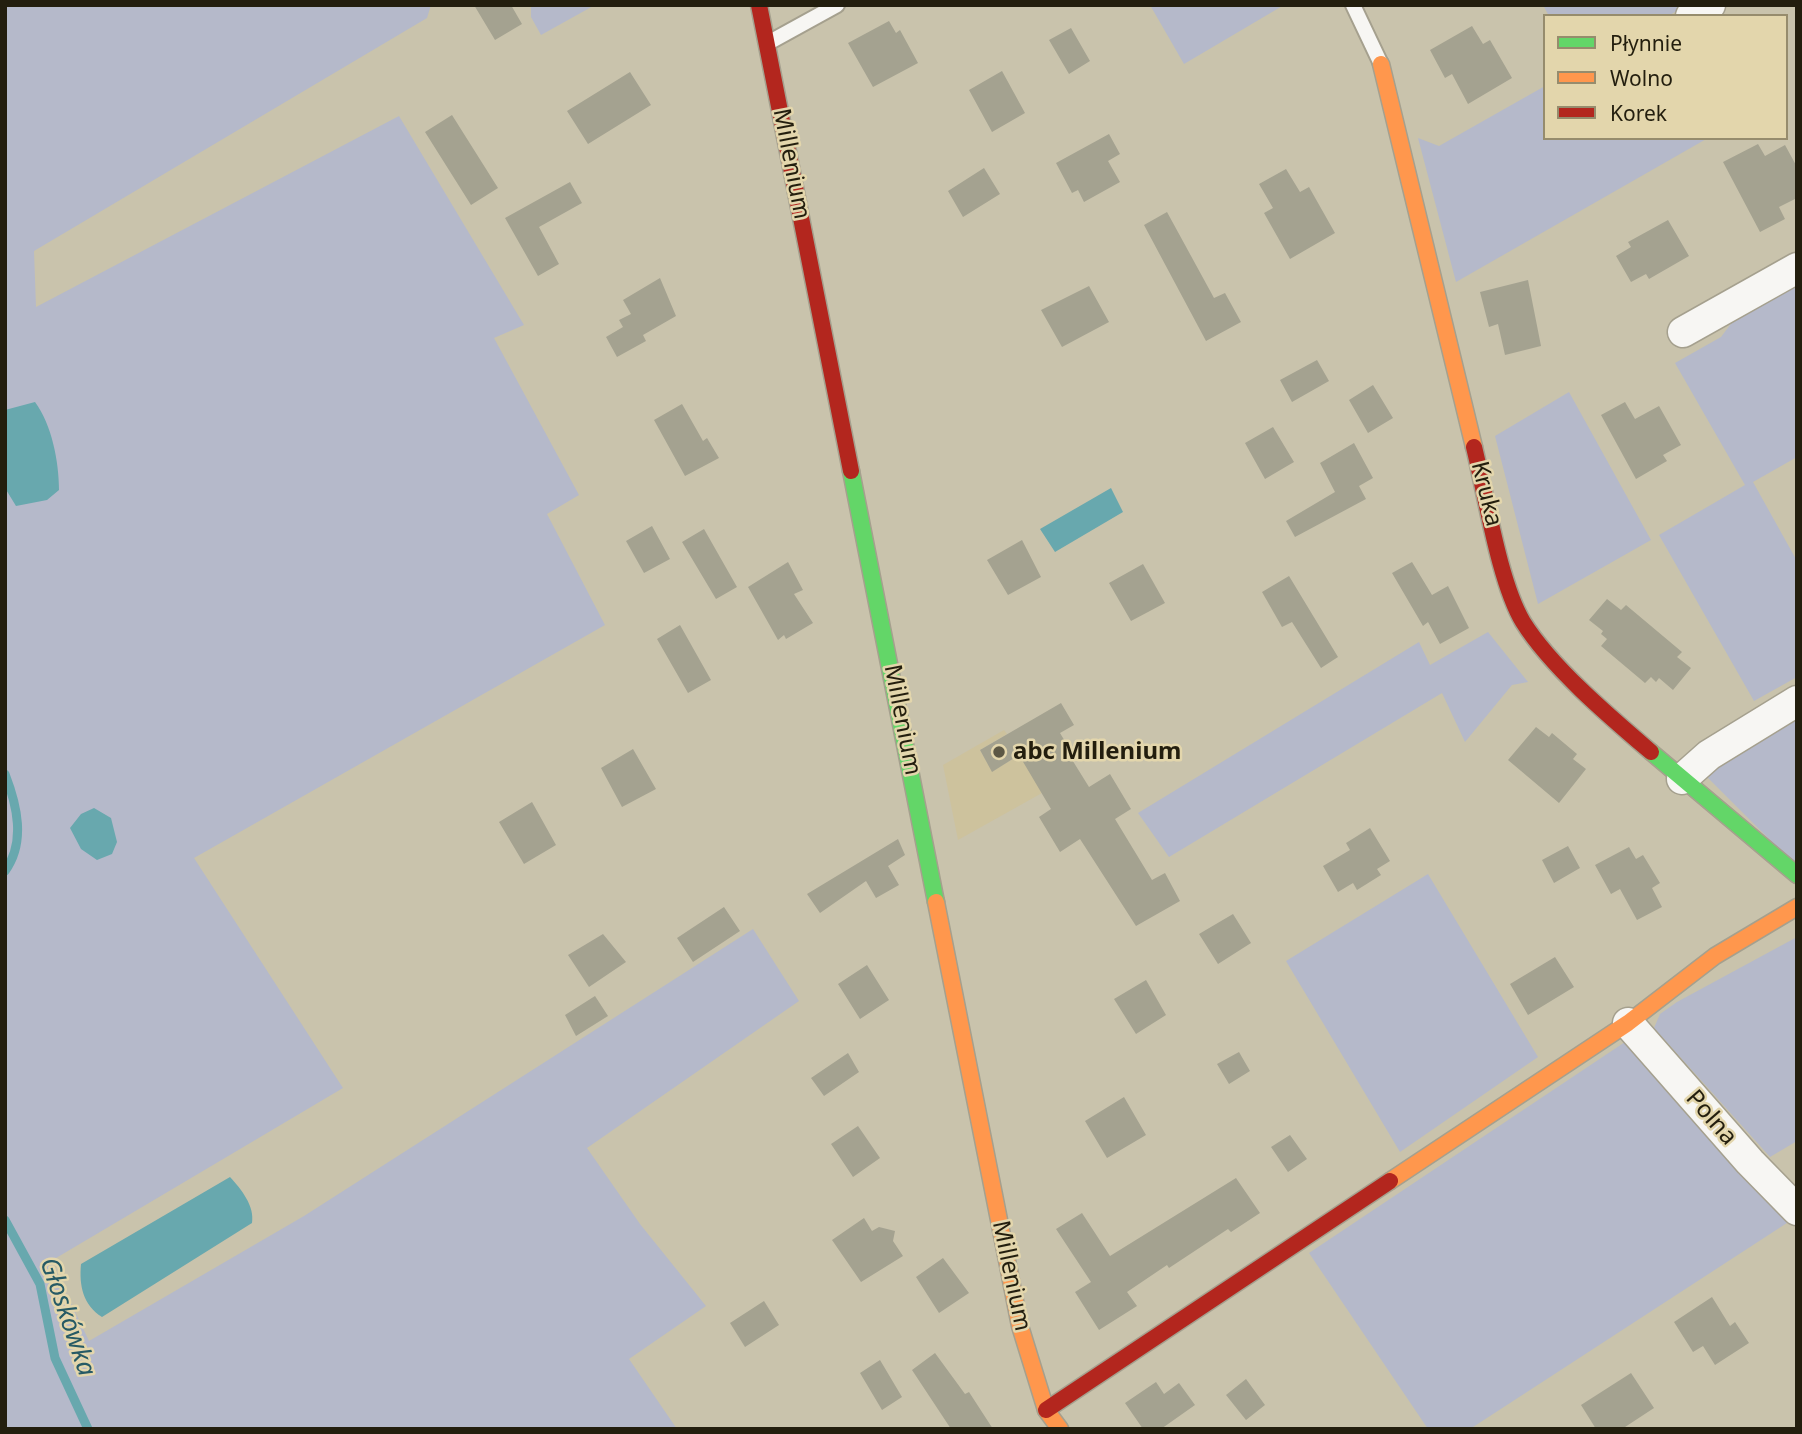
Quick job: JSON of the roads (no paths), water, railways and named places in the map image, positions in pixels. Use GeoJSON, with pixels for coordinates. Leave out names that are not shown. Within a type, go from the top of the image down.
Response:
{"type":"FeatureCollection","features":[{"type":"Feature","properties":{"kind":"street","name":"Millenium"},"geometry":{"type":"LineString","coordinates":[[759,5],[1020,1326],[1046,1410],[1060,1429]]}},
{"type":"Feature","properties":{"kind":"street"},"geometry":{"type":"LineString","coordinates":[[1694,14],[1710,5]]}},
{"type":"Feature","properties":{"kind":"street","name":"Kruka"},"geometry":{"type":"LineString","coordinates":[[1381,64],[1509,589],[1522,620],[1537,642],[1614,720],[1797,876]]}},
{"type":"Feature","properties":{"kind":"street"},"geometry":{"type":"LineString","coordinates":[[1683,332],[1797,268]]}},
{"type":"Feature","properties":{"kind":"street"},"geometry":{"type":"LineString","coordinates":[[1682,779],[1709,755],[1797,701]]}},
{"type":"Feature","properties":{"kind":"street"},"geometry":{"type":"LineString","coordinates":[[1046,1410],[1628,1023],[1715,956],[1797,907]]}},
{"type":"Feature","properties":{"kind":"street","name":"Polna"},"geometry":{"type":"LineString","coordinates":[[1628,1023],[1797,1210]]}},
{"type":"Feature","properties":{"kind":"lane"},"geometry":{"type":"LineString","coordinates":[[767,44],[837,5]]}},
{"type":"Feature","properties":{"kind":"lane","name":"Kruka"},"geometry":{"type":"LineString","coordinates":[[1353,5],[1381,64]]}},
{"type":"Feature","properties":{"kind":"water"},"geometry":{"type":"Polygon","coordinates":[[[35,402],[46,422],[53,444],[59,490],[47,500],[16,506],[5,488],[5,410],[35,402]]]}},
{"type":"Feature","properties":{"kind":"water"},"geometry":{"type":"Polygon","coordinates":[[[1111,488],[1123,512],[1055,552],[1040,529],[1111,488]]]}},
{"type":"Feature","properties":{"kind":"water"},"geometry":{"type":"Polygon","coordinates":[[[94,808],[111,818],[117,842],[112,854],[97,860],[81,849],[70,828],[81,814],[94,808]]]}},
{"type":"Feature","properties":{"kind":"water"},"geometry":{"type":"Polygon","coordinates":[[[230,1177],[249,1204],[252,1223],[102,1317],[90,1307],[81,1280],[81,1264],[230,1177]]]}},
{"type":"Feature","properties":{"kind":"waterway","name":"Głoskówka"},"geometry":{"type":"LineString","coordinates":[[5,774],[17,823],[16,848],[5,871]]}},
{"type":"Feature","properties":{"kind":"waterway","name":"Głoskówka"},"geometry":{"type":"LineString","coordinates":[[5,1220],[40,1284],[55,1358],[88,1429]]}},
{"type":"Feature","properties":{"kind":"place","name":"abc Millenium"},"geometry":{"type":"Point","coordinates":[999,752]}}]}
